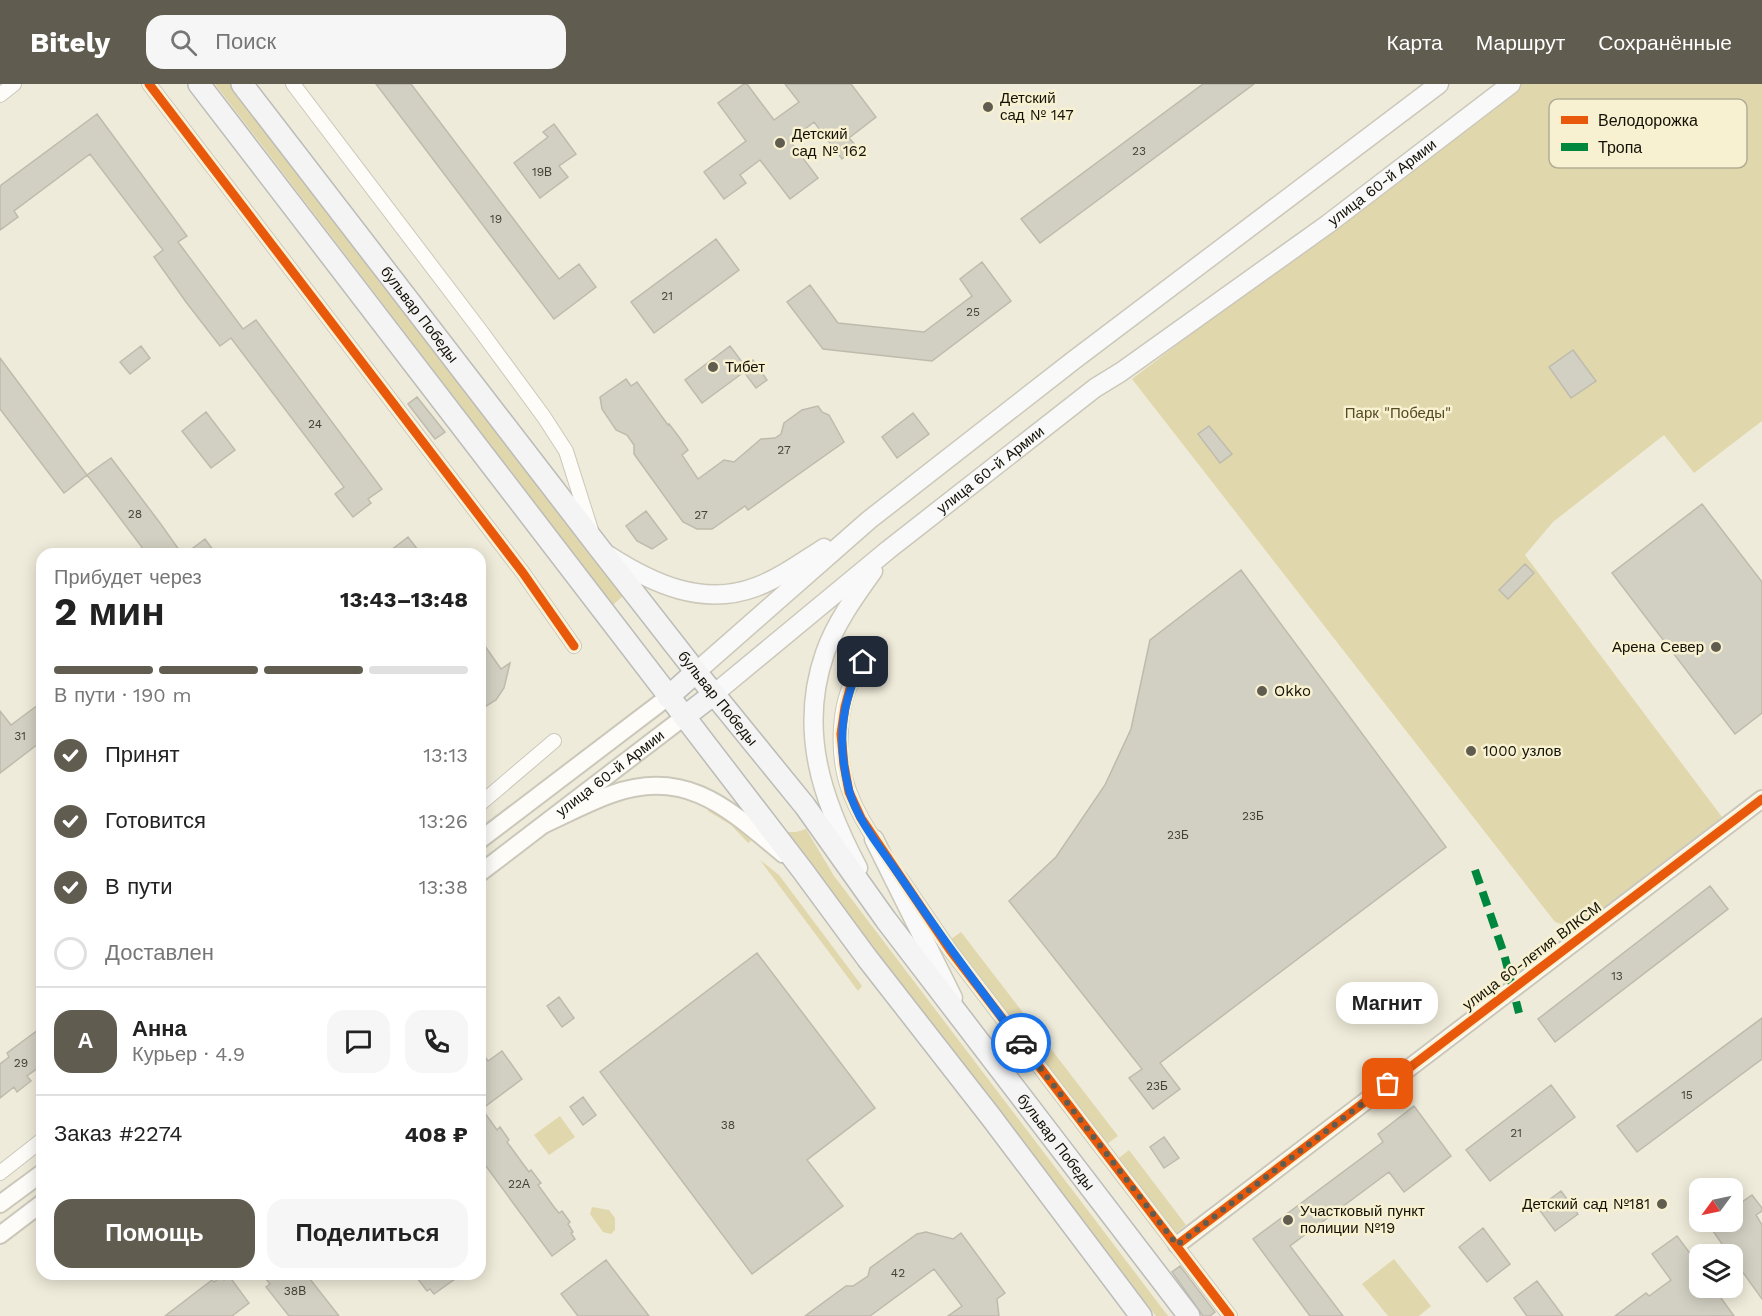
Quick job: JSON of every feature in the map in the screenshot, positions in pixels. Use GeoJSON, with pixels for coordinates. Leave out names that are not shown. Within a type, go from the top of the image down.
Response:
{"type":"FeatureCollection","features":[{"type":"Feature","properties":{"kind":"main road"},"geometry":{"type":"LineString","coordinates":[[199,84],[1141,1316]]}},
{"type":"Feature","properties":{"kind":"main road","name":"бульвар Победы"},"geometry":{"type":"LineString","coordinates":[[242,84],[696,672],[806,806],[886,920],[1189,1316]]}},
{"type":"Feature","properties":{"kind":"main road","name":"улица 60-й Армии"},"geometry":{"type":"LineString","coordinates":[[668,697],[869,520],[1074,360],[1439,84]]}},
{"type":"Feature","properties":{"kind":"main road","name":"улица 60-й Армии"},"geometry":{"type":"LineString","coordinates":[[684,717],[888,550],[1095,388],[1121,372],[1328,224],[1511,84]]}},
{"type":"Feature","properties":{"kind":"main road"},"geometry":{"type":"LineString","coordinates":[[598,546],[627,567],[658,582],[700,595],[721,595],[757,587],[780,576],[869,520]]}},
{"type":"Feature","properties":{"kind":"main road"},"geometry":{"type":"LineString","coordinates":[[886,920],[837,825],[816,761],[813,733],[816,692],[825,651],[854,597],[888,550]]}},
{"type":"Feature","properties":{"kind":"main road"},"geometry":{"type":"LineString","coordinates":[[874,839],[966,1024]]}},
{"type":"Feature","properties":{"kind":"street"},"geometry":{"type":"LineString","coordinates":[[0,95],[14,84]]}},
{"type":"Feature","properties":{"kind":"street"},"geometry":{"type":"LineString","coordinates":[[149,84],[523,573],[574,646]]}},
{"type":"Feature","properties":{"kind":"street"},"geometry":{"type":"LineString","coordinates":[[293,84],[544,417],[566,452],[598,546]]}},
{"type":"Feature","properties":{"kind":"street"},"geometry":{"type":"LineString","coordinates":[[872,648],[852,681],[844,706],[841,734],[843,765],[849,792],[874,839],[951,950],[1230,1316]]}},
{"type":"Feature","properties":{"kind":"street","name":"улица 60-й Армии"},"geometry":{"type":"LineString","coordinates":[[486,835],[668,697]]}},
{"type":"Feature","properties":{"kind":"street","name":"улица 60-й Армии"},"geometry":{"type":"LineString","coordinates":[[486,868],[684,717]]}},
{"type":"Feature","properties":{"kind":"street"},"geometry":{"type":"LineString","coordinates":[[486,799],[554,741]]}},
{"type":"Feature","properties":{"kind":"street"},"geometry":{"type":"LineString","coordinates":[[545,824],[611,794],[629,789],[648,786],[676,788],[709,797],[739,817],[803,871]]}},
{"type":"Feature","properties":{"kind":"street","name":"улица 60-летия ВЛКСМ"},"geometry":{"type":"LineString","coordinates":[[1177,1245],[1762,799]]}},
{"type":"Feature","properties":{"kind":"street"},"geometry":{"type":"LineString","coordinates":[[0,1173],[36,1145]]}},
{"type":"Feature","properties":{"kind":"street"},"geometry":{"type":"LineString","coordinates":[[0,1204],[36,1177]]}},
{"type":"Feature","properties":{"kind":"street"},"geometry":{"type":"LineString","coordinates":[[0,1235],[36,1208]]}},
{"type":"Feature","properties":{"kind":"green space"},"geometry":{"type":"Polygon","coordinates":[[[215,84],[234,84],[625,594],[613,605],[215,84]]]}},
{"type":"Feature","properties":{"kind":"green space","name":"Парк \"Победы\""},"geometry":{"type":"Polygon","coordinates":[[[1520,84],[1762,84],[1762,421],[1694,473],[1664,435],[1553,522],[1525,555],[1722,817],[1576,929],[1555,922],[1132,379],[1520,84]]]}},
{"type":"Feature","properties":{"kind":"green space"},"geometry":{"type":"Polygon","coordinates":[[[711,805],[745,832],[751,841],[748,843],[731,825],[708,811],[711,805]]]}},
{"type":"Feature","properties":{"kind":"green space"},"geometry":{"type":"Polygon","coordinates":[[[806,829],[834,876],[1168,1316],[1156,1316],[785,832],[806,829]]]}},
{"type":"Feature","properties":{"kind":"green space"},"geometry":{"type":"Polygon","coordinates":[[[760,860],[779,875],[862,986],[858,991],[760,860]]]}},
{"type":"Feature","properties":{"kind":"green space"},"geometry":{"type":"Polygon","coordinates":[[[961,932],[1118,1136],[1107,1144],[951,939],[961,932]]]}},
{"type":"Feature","properties":{"kind":"green space"},"geometry":{"type":"Polygon","coordinates":[[[560,1116],[575,1137],[549,1155],[534,1135],[560,1116]]]}},
{"type":"Feature","properties":{"kind":"green space"},"geometry":{"type":"Polygon","coordinates":[[[1129,1150],[1186,1225],[1176,1233],[1119,1158],[1129,1150]]]}},
{"type":"Feature","properties":{"kind":"green space"},"geometry":{"type":"Polygon","coordinates":[[[592,1207],[609,1210],[615,1218],[615,1230],[611,1234],[603,1232],[590,1214],[592,1207]]]}},
{"type":"Feature","properties":{"kind":"green space"},"geometry":{"type":"Polygon","coordinates":[[[1394,1259],[1431,1306],[1419,1316],[1388,1316],[1362,1284],[1394,1259]]]}},
{"type":"Feature","properties":{"kind":"building"},"geometry":{"type":"Polygon","coordinates":[[[376,84],[411,84],[559,279],[579,264],[596,287],[554,319],[376,84]]]}},
{"type":"Feature","properties":{"kind":"building"},"geometry":{"type":"Polygon","coordinates":[[[747,84],[774,120],[799,102],[785,84],[851,84],[876,117],[849,138],[857,147],[842,159],[814,122],[790,141],[818,178],[790,199],[760,160],[740,175],[746,183],[724,199],[704,172],[746,141],[718,103],[747,84]]]}},
{"type":"Feature","properties":{"kind":"building"},"geometry":{"type":"Polygon","coordinates":[[[1203,84],[1254,84],[1040,243],[1021,219],[1203,84]]]}},
{"type":"Feature","properties":{"kind":"building"},"geometry":{"type":"Polygon","coordinates":[[[97,114],[187,236],[178,242],[243,329],[256,320],[382,489],[368,499],[371,503],[353,517],[335,494],[344,487],[231,338],[220,346],[186,302],[154,257],[163,250],[90,154],[14,211],[18,217],[0,230],[0,186],[97,114]]]}},
{"type":"Feature","properties":{"kind":"building"},"geometry":{"type":"Polygon","coordinates":[[[554,124],[576,154],[559,166],[568,177],[540,198],[514,163],[548,137],[543,132],[554,124]]]}},
{"type":"Feature","properties":{"kind":"building"},"geometry":{"type":"Polygon","coordinates":[[[716,239],[739,270],[654,333],[631,302],[716,239]]]}},
{"type":"Feature","properties":{"kind":"building"},"geometry":{"type":"Polygon","coordinates":[[[982,262],[1011,301],[932,361],[823,349],[787,302],[810,285],[838,323],[924,332],[972,296],[960,279],[982,262]]]}},
{"type":"Feature","properties":{"kind":"building"},"geometry":{"type":"Polygon","coordinates":[[[141,346],[150,358],[130,374],[120,362],[141,346]]]}},
{"type":"Feature","properties":{"kind":"building"},"geometry":{"type":"Polygon","coordinates":[[[730,346],[745,366],[753,360],[767,380],[756,388],[744,372],[702,403],[685,380],[730,346]]]}},
{"type":"Feature","properties":{"kind":"building"},"geometry":{"type":"Polygon","coordinates":[[[1573,350],[1596,381],[1571,398],[1549,367],[1573,350]]]}},
{"type":"Feature","properties":{"kind":"building"},"geometry":{"type":"Polygon","coordinates":[[[0,358],[87,475],[64,493],[0,409],[0,358]]]}},
{"type":"Feature","properties":{"kind":"building"},"geometry":{"type":"Polygon","coordinates":[[[626,379],[631,386],[637,382],[679,437],[688,450],[682,455],[698,479],[724,460],[734,462],[761,439],[775,438],[781,434],[784,423],[802,410],[818,406],[822,412],[829,415],[844,442],[748,510],[745,506],[712,529],[697,529],[683,522],[634,454],[634,445],[627,435],[616,430],[602,409],[600,397],[626,379]]]}},
{"type":"Feature","properties":{"kind":"building"},"geometry":{"type":"Polygon","coordinates":[[[417,397],[445,432],[435,439],[408,404],[417,397]]]}},
{"type":"Feature","properties":{"kind":"building"},"geometry":{"type":"Polygon","coordinates":[[[206,412],[235,450],[211,468],[182,431],[206,412]]]}},
{"type":"Feature","properties":{"kind":"building"},"geometry":{"type":"Polygon","coordinates":[[[913,413],[929,434],[897,458],[882,437],[913,413]]]}},
{"type":"Feature","properties":{"kind":"building"},"geometry":{"type":"Polygon","coordinates":[[[1209,426],[1232,454],[1220,463],[1198,434],[1209,426]]]}},
{"type":"Feature","properties":{"kind":"building"},"geometry":{"type":"Polygon","coordinates":[[[111,458],[178,548],[142,548],[87,475],[111,458]]]}},
{"type":"Feature","properties":{"kind":"building","name":"Арена Север"},"geometry":{"type":"Polygon","coordinates":[[[1702,504],[1762,582],[1762,713],[1735,734],[1612,573],[1702,504]]]}},
{"type":"Feature","properties":{"kind":"building"},"geometry":{"type":"Polygon","coordinates":[[[646,511],[667,539],[652,549],[637,541],[626,526],[646,511]]]}},
{"type":"Feature","properties":{"kind":"building"},"geometry":{"type":"Polygon","coordinates":[[[408,537],[416,548],[394,548],[408,537]]]}},
{"type":"Feature","properties":{"kind":"building"},"geometry":{"type":"Polygon","coordinates":[[[205,539],[212,548],[193,548],[205,539]]]}},
{"type":"Feature","properties":{"kind":"building"},"geometry":{"type":"Polygon","coordinates":[[[1525,564],[1534,573],[1508,599],[1499,590],[1525,564]]]}},
{"type":"Feature","properties":{"kind":"building"},"geometry":{"type":"Polygon","coordinates":[[[1241,570],[1446,847],[1160,1063],[1180,1089],[1153,1109],[1129,1078],[1142,1069],[1009,901],[1056,857],[1105,785],[1131,729],[1150,640],[1241,570]]]}},
{"type":"Feature","properties":{"kind":"building"},"geometry":{"type":"Polygon","coordinates":[[[486,648],[501,669],[510,663],[504,688],[496,700],[486,706],[486,648]]]}},
{"type":"Feature","properties":{"kind":"building"},"geometry":{"type":"Polygon","coordinates":[[[36,706],[36,746],[0,773],[0,711],[11,725],[36,706]]]}},
{"type":"Feature","properties":{"kind":"building"},"geometry":{"type":"Polygon","coordinates":[[[1710,886],[1728,909],[1555,1042],[1538,1019],[1710,886]]]}},
{"type":"Feature","properties":{"kind":"building"},"geometry":{"type":"Polygon","coordinates":[[[757,953],[875,1108],[807,1160],[843,1206],[752,1274],[600,1072],[757,953]]]}},
{"type":"Feature","properties":{"kind":"building"},"geometry":{"type":"Polygon","coordinates":[[[559,997],[574,1018],[562,1027],[547,1006],[559,997]]]}},
{"type":"Feature","properties":{"kind":"building"},"geometry":{"type":"Polygon","coordinates":[[[1762,1018],[1762,1059],[1637,1152],[1617,1126],[1762,1018]]]}},
{"type":"Feature","properties":{"kind":"building"},"geometry":{"type":"Polygon","coordinates":[[[36,1031],[36,1069],[27,1076],[31,1081],[17,1092],[14,1087],[0,1098],[0,1064],[9,1057],[7,1053],[36,1031]]]}},
{"type":"Feature","properties":{"kind":"building"},"geometry":{"type":"Polygon","coordinates":[[[502,1051],[522,1079],[486,1106],[486,1058],[488,1061],[502,1051]]]}},
{"type":"Feature","properties":{"kind":"building"},"geometry":{"type":"Polygon","coordinates":[[[1551,1085],[1575,1117],[1490,1181],[1466,1150],[1551,1085]]]}},
{"type":"Feature","properties":{"kind":"building"},"geometry":{"type":"Polygon","coordinates":[[[583,1097],[596,1115],[583,1125],[570,1107],[583,1097]]]}},
{"type":"Feature","properties":{"kind":"building"},"geometry":{"type":"Polygon","coordinates":[[[1414,1106],[1451,1156],[1404,1192],[1389,1172],[1290,1246],[1343,1316],[1310,1316],[1253,1239],[1383,1142],[1378,1134],[1414,1106]]]}},
{"type":"Feature","properties":{"kind":"building"},"geometry":{"type":"Polygon","coordinates":[[[486,1115],[497,1130],[500,1127],[509,1140],[507,1142],[529,1172],[531,1170],[541,1183],[538,1185],[554,1207],[559,1213],[562,1211],[570,1222],[568,1224],[575,1239],[552,1256],[486,1166],[486,1115]]]}},
{"type":"Feature","properties":{"kind":"building"},"geometry":{"type":"Polygon","coordinates":[[[1164,1137],[1179,1158],[1164,1168],[1150,1147],[1164,1137]]]}},
{"type":"Feature","properties":{"kind":"building"},"geometry":{"type":"Polygon","coordinates":[[[1561,1191],[1578,1214],[1555,1231],[1538,1208],[1561,1191]]]}},
{"type":"Feature","properties":{"kind":"building"},"geometry":{"type":"Polygon","coordinates":[[[1752,1195],[1762,1208],[1762,1211],[1756,1215],[1762,1225],[1762,1299],[1743,1272],[1743,1244],[1722,1244],[1714,1232],[1743,1232],[1743,1201],[1752,1195]]]}},
{"type":"Feature","properties":{"kind":"building"},"geometry":{"type":"Polygon","coordinates":[[[1483,1228],[1510,1264],[1487,1282],[1459,1247],[1483,1228]]]}},
{"type":"Feature","properties":{"kind":"building"},"geometry":{"type":"Polygon","coordinates":[[[926,1232],[953,1239],[961,1233],[1005,1293],[997,1299],[999,1316],[948,1316],[962,1306],[934,1269],[870,1316],[805,1316],[846,1286],[853,1286],[868,1276],[870,1268],[917,1234],[926,1232]]]}},
{"type":"Feature","properties":{"kind":"building"},"geometry":{"type":"Polygon","coordinates":[[[1677,1236],[1689,1252],[1689,1298],[1721,1298],[1734,1316],[1615,1316],[1646,1293],[1649,1296],[1671,1280],[1652,1254],[1677,1236]]]}},
{"type":"Feature","properties":{"kind":"building"},"geometry":{"type":"Polygon","coordinates":[[[606,1260],[649,1316],[578,1316],[561,1294],[606,1260]]]}},
{"type":"Feature","properties":{"kind":"building"},"geometry":{"type":"Polygon","coordinates":[[[1180,1266],[1215,1312],[1210,1316],[1203,1316],[1172,1272],[1180,1266]]]}},
{"type":"Feature","properties":{"kind":"building"},"geometry":{"type":"Polygon","coordinates":[[[212,1280],[214,1282],[232,1280],[249,1303],[232,1316],[165,1316],[212,1280]]]}},
{"type":"Feature","properties":{"kind":"building"},"geometry":{"type":"Polygon","coordinates":[[[267,1280],[311,1280],[339,1316],[289,1316],[266,1287],[270,1284],[267,1280]]]}},
{"type":"Feature","properties":{"kind":"building"},"geometry":{"type":"Polygon","coordinates":[[[419,1280],[454,1280],[434,1294],[430,1289],[427,1291],[419,1280]]]}},
{"type":"Feature","properties":{"kind":"building"},"geometry":{"type":"Polygon","coordinates":[[[1537,1281],[1563,1316],[1527,1316],[1514,1298],[1537,1281]]]}},
{"type":"Feature","properties":{"kind":"marked path"},"geometry":{"type":"LineString","coordinates":[[1475,870],[1504,954],[1519,1013]]}},
{"type":"Feature","properties":{"kind":"cycle path"},"geometry":{"type":"LineString","coordinates":[[149,84],[523,573],[574,646]]}},
{"type":"Feature","properties":{"kind":"cycle path"},"geometry":{"type":"LineString","coordinates":[[872,648],[852,681],[841,734],[849,792],[861,818],[950,950],[1230,1316]]}},
{"type":"Feature","properties":{"kind":"cycle path"},"geometry":{"type":"LineString","coordinates":[[1177,1245],[1762,799]]}},
{"type":"Feature","properties":{"kind":"way so far"},"geometry":{"type":"LineString","coordinates":[[1021,1043],[1177,1245],[1388,1084]]}},
{"type":"Feature","properties":{"kind":"place","name":"Детский сад № 147"},"geometry":{"type":"Point","coordinates":[988,107]}},
{"type":"Feature","properties":{"kind":"place","name":"Детский сад № 162"},"geometry":{"type":"Point","coordinates":[780,143]}},
{"type":"Feature","properties":{"kind":"place","name":"Тибет"},"geometry":{"type":"Point","coordinates":[713,367]}},
{"type":"Feature","properties":{"kind":"place","name":"Арена Север"},"geometry":{"type":"Point","coordinates":[1716,647]}},
{"type":"Feature","properties":{"kind":"place","name":"Okko"},"geometry":{"type":"Point","coordinates":[1262,691]}},
{"type":"Feature","properties":{"kind":"place","name":"1000 узлов"},"geometry":{"type":"Point","coordinates":[1471,751]}},
{"type":"Feature","properties":{"kind":"place","name":"Магнит"},"geometry":{"type":"Point","coordinates":[1388,1084]}},
{"type":"Feature","properties":{"kind":"place","name":"Детский сад №181"},"geometry":{"type":"Point","coordinates":[1662,1204]}},
{"type":"Feature","properties":{"kind":"place","name":"Участковый пункт полиции №19"},"geometry":{"type":"Point","coordinates":[1288,1220]}},
{"type":"Feature","properties":{"kind":"route"},"geometry":{"type":"LineString","coordinates":[[863,662],[852,681],[844,706],[841,734],[843,765],[849,792],[861,818],[912,895],[1021,1043]]}}]}
